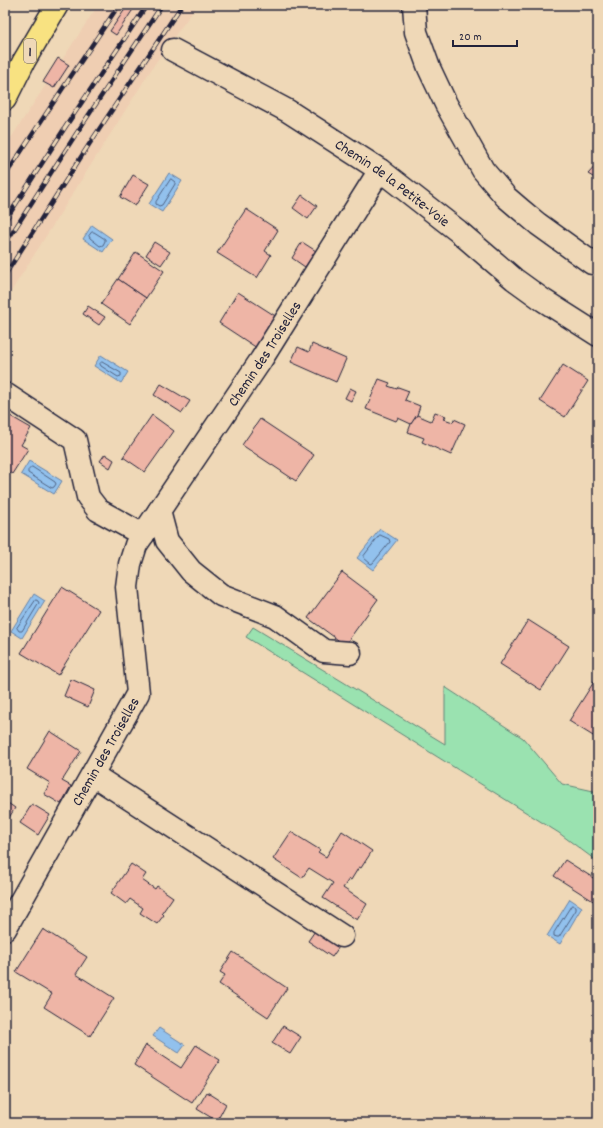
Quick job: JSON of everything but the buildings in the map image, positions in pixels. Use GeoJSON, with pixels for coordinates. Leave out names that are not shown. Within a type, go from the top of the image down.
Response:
{"type":"FeatureCollection","features":[{"type":"Feature","properties":{"kind":"main road","name":"1"},"geometry":{"type":"LineString","coordinates":[[5,99],[24,61],[57,5]]}},
{"type":"Feature","properties":{"kind":"street"},"geometry":{"type":"LineString","coordinates":[[414,5],[416,32],[429,68],[446,104],[483,170],[506,197],[538,224],[592,263],[598,264]]}},
{"type":"Feature","properties":{"kind":"street","name":"Chemin de la Petite-Voie"},"geometry":{"type":"LineString","coordinates":[[173,50],[288,111],[380,170],[458,231],[514,279],[543,300],[598,335]]}},
{"type":"Feature","properties":{"kind":"street","name":"Chemin des Troiselles"},"geometry":{"type":"LineString","coordinates":[[5,929],[138,693],[127,587],[136,545],[261,360],[380,170]]}},
{"type":"Feature","properties":{"kind":"street"},"geometry":{"type":"LineString","coordinates":[[5,394],[75,440],[88,497],[98,510],[143,535]]}},
{"type":"Feature","properties":{"kind":"street"},"geometry":{"type":"LineString","coordinates":[[159,511],[167,541],[191,571],[221,595],[275,616],[324,651],[350,653]]}},
{"type":"Feature","properties":{"kind":"street"},"geometry":{"type":"LineString","coordinates":[[93,775],[342,936]]}},
{"type":"Feature","properties":{"kind":"shaded area"},"geometry":{"type":"Polygon","coordinates":[[[98,5],[197,5],[154,65],[5,301],[5,147],[98,5]]]}},
{"type":"Feature","properties":{"kind":"green space"},"geometry":{"type":"Polygon","coordinates":[[[253,627],[445,744],[445,687],[523,738],[562,784],[598,792],[598,862],[559,833],[246,637],[253,627]]]}},
{"type":"Feature","properties":{"kind":"water"},"geometry":{"type":"Polygon","coordinates":[[[169,173],[182,181],[162,212],[149,204],[169,173]]]}},
{"type":"Feature","properties":{"kind":"water"},"geometry":{"type":"Polygon","coordinates":[[[92,225],[112,239],[103,252],[83,239],[92,225]]]}},
{"type":"Feature","properties":{"kind":"water"},"geometry":{"type":"Polygon","coordinates":[[[101,355],[128,372],[121,383],[94,366],[101,355]]]}},
{"type":"Feature","properties":{"kind":"water"},"geometry":{"type":"Polygon","coordinates":[[[29,461],[62,481],[54,494],[21,474],[29,461]]]}},
{"type":"Feature","properties":{"kind":"water"},"geometry":{"type":"Polygon","coordinates":[[[380,529],[397,540],[373,570],[357,558],[380,529]]]}},
{"type":"Feature","properties":{"kind":"water"},"geometry":{"type":"Polygon","coordinates":[[[34,594],[45,601],[22,638],[11,631],[34,594]]]}},
{"type":"Feature","properties":{"kind":"water"},"geometry":{"type":"Polygon","coordinates":[[[570,899],[582,907],[560,944],[547,936],[570,899]]]}},
{"type":"Feature","properties":{"kind":"water"},"geometry":{"type":"Polygon","coordinates":[[[159,1028],[185,1045],[179,1053],[153,1036],[159,1028]]]}},
{"type":"Feature","properties":{"kind":"railway"},"geometry":{"type":"LineString","coordinates":[[5,176],[119,5]]}},
{"type":"Feature","properties":{"kind":"railway"},"geometry":{"type":"LineString","coordinates":[[5,221],[66,126],[147,5]]}},
{"type":"Feature","properties":{"kind":"railway"},"geometry":{"type":"LineString","coordinates":[[5,244],[162,5]]}},
{"type":"Feature","properties":{"kind":"railway"},"geometry":{"type":"LineString","coordinates":[[5,275],[90,143],[182,5]]}}]}
